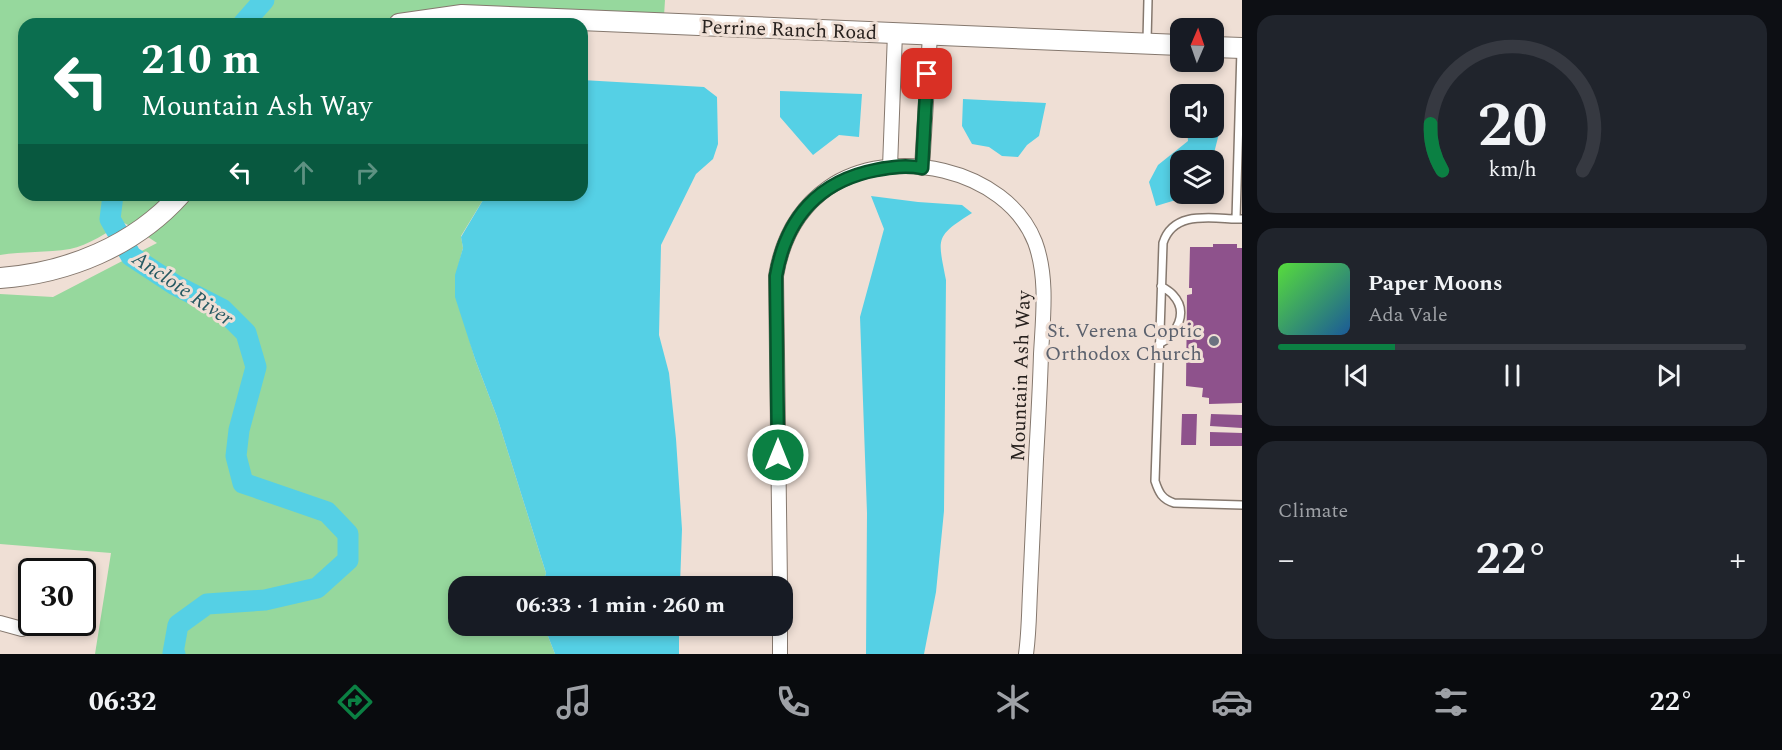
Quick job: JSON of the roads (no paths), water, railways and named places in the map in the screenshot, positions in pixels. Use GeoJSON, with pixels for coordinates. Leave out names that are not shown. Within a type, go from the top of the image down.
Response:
{"type":"FeatureCollection","features":[{"type":"Feature","properties":{"kind":"street","name":"Perrine Ranch Road"},"geometry":{"type":"LineString","coordinates":[[441,18],[462,15],[534,18]]}},
{"type":"Feature","properties":{"kind":"street","name":"Perrine Ranch Road"},"geometry":{"type":"LineString","coordinates":[[588,20],[1170,45]]}},
{"type":"Feature","properties":{"kind":"street"},"geometry":{"type":"LineString","coordinates":[[890,167],[895,33]]}},
{"type":"Feature","properties":{"kind":"street"},"geometry":{"type":"LineString","coordinates":[[915,167],[930,35]]}},
{"type":"Feature","properties":{"kind":"street"},"geometry":{"type":"LineString","coordinates":[[1224,47],[1242,48]]}},
{"type":"Feature","properties":{"kind":"street","name":"Mountain Ash Way"},"geometry":{"type":"LineString","coordinates":[[780,576],[776,276],[781,251],[792,227],[812,201],[828,188],[853,175],[890,167],[915,167],[969,178],[1003,198],[1020,216],[1034,239],[1041,263],[1042,336],[1026,654]]}},
{"type":"Feature","properties":{"kind":"street"},"geometry":{"type":"LineString","coordinates":[[0,278],[66,267],[89,258],[118,244],[145,226],[174,201]]}},
{"type":"Feature","properties":{"kind":"street"},"geometry":{"type":"LineString","coordinates":[[0,623],[18,628]]}},
{"type":"Feature","properties":{"kind":"street"},"geometry":{"type":"LineString","coordinates":[[780,636],[780,654]]}},
{"type":"Feature","properties":{"kind":"lane"},"geometry":{"type":"LineString","coordinates":[[1146,44],[1148,0]]}},
{"type":"Feature","properties":{"kind":"lane"},"geometry":{"type":"LineString","coordinates":[[1242,48],[1239,219],[1186,219],[1174,225],[1166,233],[1162,243],[1155,465],[1158,492],[1165,500],[1242,505]]}},
{"type":"Feature","properties":{"kind":"lane"},"geometry":{"type":"LineString","coordinates":[[1159,344],[1174,333],[1179,319],[1178,302],[1161,286]]}},
{"type":"Feature","properties":{"kind":"water"},"geometry":{"type":"Polygon","coordinates":[[[588,80],[704,87],[717,97],[718,144],[713,159],[696,174],[661,245],[659,335],[669,373],[676,439],[682,529],[680,576],[545,576],[497,417],[455,297],[455,275],[463,248],[461,237],[482,201],[588,201],[588,80]]]}},
{"type":"Feature","properties":{"kind":"water"},"geometry":{"type":"Polygon","coordinates":[[[780,91],[862,94],[859,137],[839,135],[813,155],[780,117],[780,91]]]}},
{"type":"Feature","properties":{"kind":"water"},"geometry":{"type":"Polygon","coordinates":[[[963,99],[1046,103],[1039,136],[1027,145],[1018,157],[1002,156],[989,147],[972,144],[962,126],[963,99]]]}},
{"type":"Feature","properties":{"kind":"water"},"geometry":{"type":"Polygon","coordinates":[[[1188,138],[1218,138],[1215,150],[1177,150],[1188,141],[1188,138]]]}},
{"type":"Feature","properties":{"kind":"water"},"geometry":{"type":"Polygon","coordinates":[[[1170,155],[1170,202],[1156,206],[1149,182],[1158,165],[1170,155]]]}},
{"type":"Feature","properties":{"kind":"water"},"geometry":{"type":"Polygon","coordinates":[[[871,196],[962,205],[972,213],[945,234],[941,247],[946,280],[944,511],[936,592],[924,654],[866,654],[867,513],[860,317],[884,229],[871,196]]]}},
{"type":"Feature","properties":{"kind":"water"},"geometry":{"type":"Polygon","coordinates":[[[548,636],[679,636],[679,654],[555,654],[548,636]]]}},
{"type":"Feature","properties":{"kind":"waterway","name":"Anclote River"},"geometry":{"type":"LineString","coordinates":[[248,18],[264,0]]}},
{"type":"Feature","properties":{"kind":"waterway","name":"Anclote River"},"geometry":{"type":"LineString","coordinates":[[112,201],[110,219],[131,256],[175,285],[222,309],[246,333],[256,367],[239,430],[236,456],[243,483],[327,512],[348,534],[348,560],[317,588],[265,600],[207,604],[178,625],[173,653],[175,654]]}},
{"type":"Feature","properties":{"kind":"place","name":"St. Verena Coptic Orthodox Church"},"geometry":{"type":"Point","coordinates":[1214,341]}}]}
